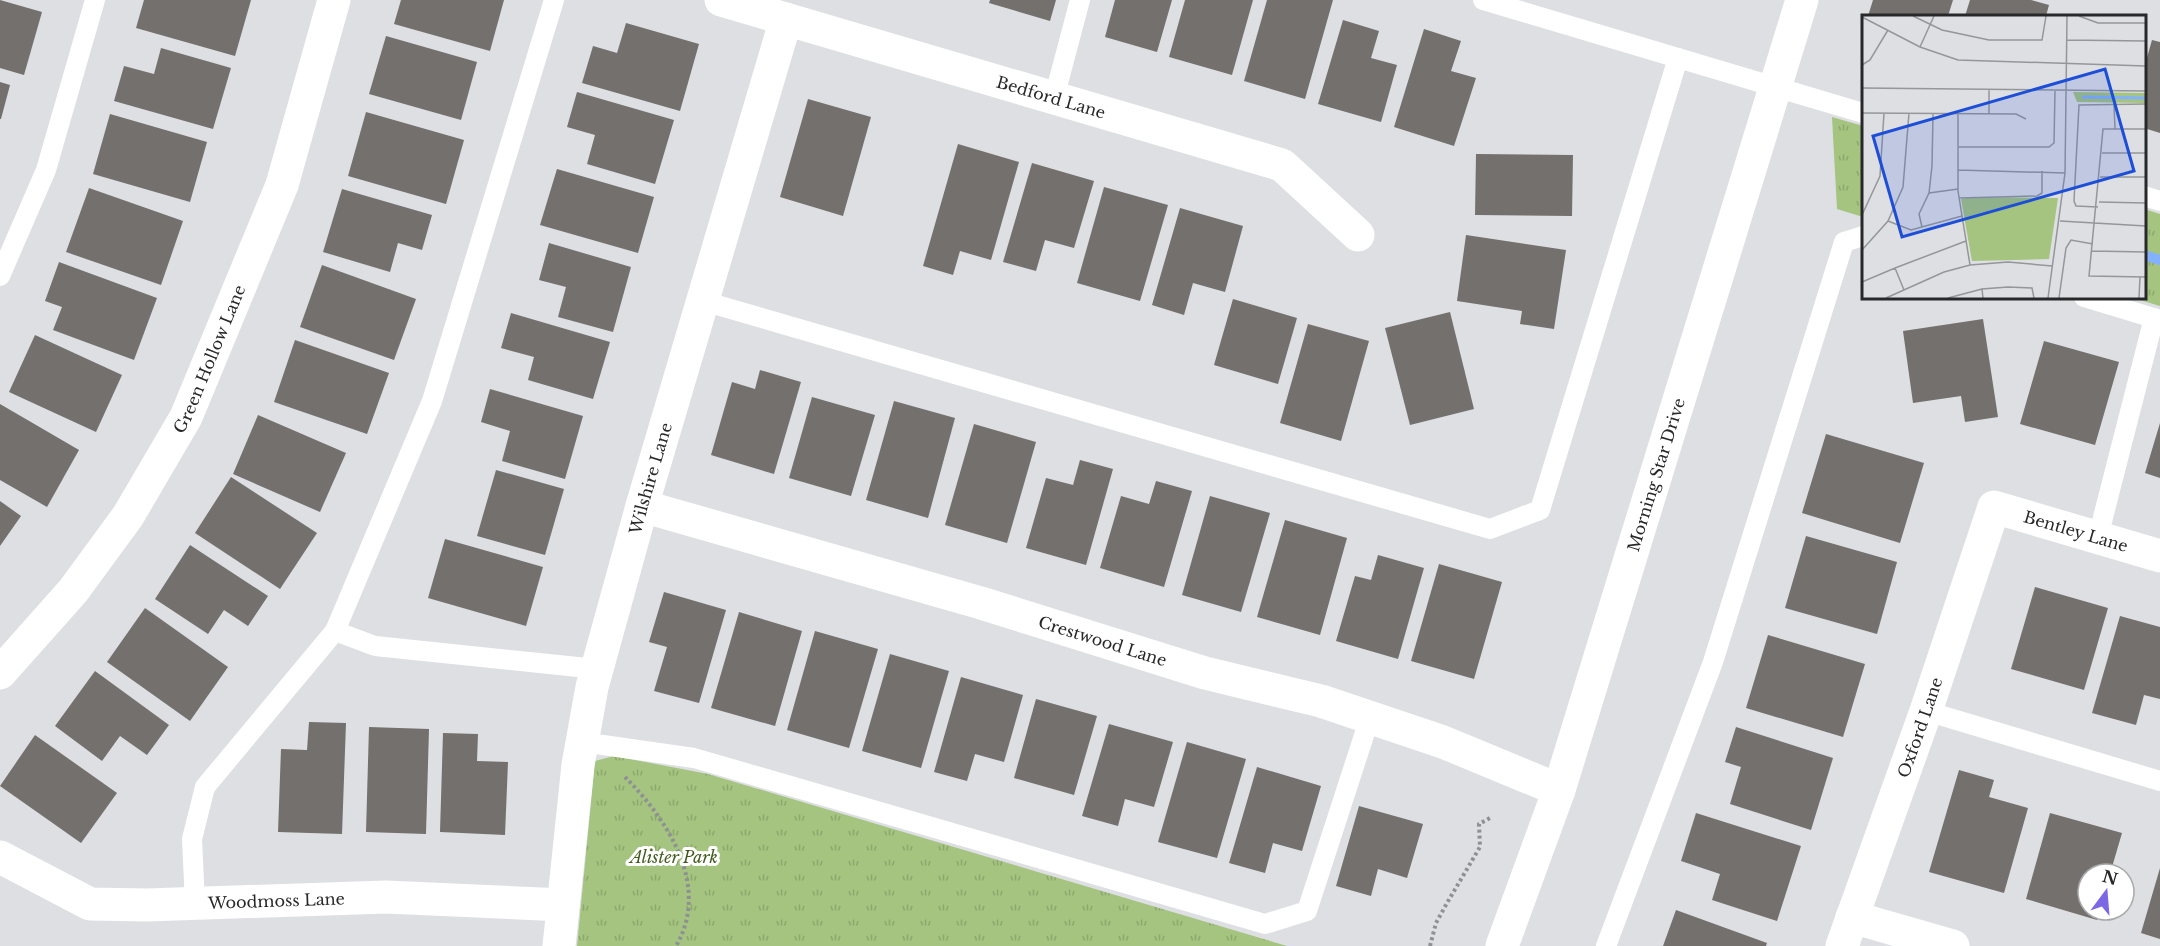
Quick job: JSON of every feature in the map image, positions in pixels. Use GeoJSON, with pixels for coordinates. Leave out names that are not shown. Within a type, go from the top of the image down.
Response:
{"type":"FeatureCollection","features":[{"type":"Feature","properties":{"kind":"street","name":"Green Hollow Lane"},"geometry":{"type":"LineString","coordinates":[[0,674],[73,591],[128,516],[186,417],[282,185],[334,0]]}},
{"type":"Feature","properties":{"kind":"street","name":"Bedford Lane"},"geometry":{"type":"LineString","coordinates":[[721,0],[1282,165],[1358,235]]}},
{"type":"Feature","properties":{"kind":"street","name":"Morning Star Drive"},"geometry":{"type":"LineString","coordinates":[[1502,946],[1559,790],[1802,0]]}},
{"type":"Feature","properties":{"kind":"street","name":"Wilshire Lane"},"geometry":{"type":"LineString","coordinates":[[559,946],[563,905],[594,744],[597,669],[642,506],[786,19]]}},
{"type":"Feature","properties":{"kind":"street","name":"Crestwood Lane"},"geometry":{"type":"LineString","coordinates":[[642,506],[981,603],[1204,673],[1320,700],[1443,742],[1559,790]]}},
{"type":"Feature","properties":{"kind":"street","name":"Bentley Lane"},"geometry":{"type":"LineString","coordinates":[[1994,507],[2160,556]]}},
{"type":"Feature","properties":{"kind":"street","name":"Oxford Lane"},"geometry":{"type":"LineString","coordinates":[[1847,931],[1926,711],[1994,507]]}},
{"type":"Feature","properties":{"kind":"street","name":"Woodmoss Lane"},"geometry":{"type":"LineString","coordinates":[[0,857],[90,904],[195,904],[386,897],[563,905]]}},
{"type":"Feature","properties":{"kind":"street"},"geometry":{"type":"LineString","coordinates":[[1847,931],[1953,946]]}},
{"type":"Feature","properties":{"kind":"lane"},"geometry":{"type":"LineString","coordinates":[[0,276],[46,170],[95,0]]}},
{"type":"Feature","properties":{"kind":"lane"},"geometry":{"type":"LineString","coordinates":[[195,904],[192,839],[205,787],[335,631],[432,401],[554,0]]}},
{"type":"Feature","properties":{"kind":"lane"},"geometry":{"type":"LineString","coordinates":[[1054,98],[1080,0]]}},
{"type":"Feature","properties":{"kind":"lane"},"geometry":{"type":"LineString","coordinates":[[1483,0],[1862,113]]}},
{"type":"Feature","properties":{"kind":"lane"},"geometry":{"type":"LineString","coordinates":[[703,301],[1490,529],[1540,510],[1678,58]]}},
{"type":"Feature","properties":{"kind":"lane"},"geometry":{"type":"LineString","coordinates":[[2145,196],[2160,201]]}},
{"type":"Feature","properties":{"kind":"lane"},"geometry":{"type":"LineString","coordinates":[[1606,946],[1713,662],[1844,242],[1862,236]]}},
{"type":"Feature","properties":{"kind":"lane"},"geometry":{"type":"LineString","coordinates":[[2087,298],[2157,319],[2098,537]]}},
{"type":"Feature","properties":{"kind":"lane"},"geometry":{"type":"LineString","coordinates":[[335,631],[375,646],[597,669]]}},
{"type":"Feature","properties":{"kind":"lane"},"geometry":{"type":"LineString","coordinates":[[1926,711],[2160,781]]}},
{"type":"Feature","properties":{"kind":"lane"},"geometry":{"type":"LineString","coordinates":[[594,744],[694,758],[1265,924],[1307,911],[1370,717]]}},
{"type":"Feature","properties":{"kind":"path"},"geometry":{"type":"LineString","coordinates":[[594,744],[648,800],[680,854],[689,880],[689,910],[676,946]]}},
{"type":"Feature","properties":{"kind":"path"},"geometry":{"type":"LineString","coordinates":[[1430,946],[1436,923],[1461,875],[1480,847],[1479,824],[1490,818]]}},
{"type":"Feature","properties":{"kind":"green space"},"geometry":{"type":"Polygon","coordinates":[[[1832,117],[1862,126],[1862,217],[1837,209],[1832,117]]]}},
{"type":"Feature","properties":{"kind":"green space"},"geometry":{"type":"Polygon","coordinates":[[[2145,209],[2160,214],[2160,306],[2133,298],[2145,298],[2145,209]]]}},
{"type":"Feature","properties":{"kind":"green space","name":"Alister Park"},"geometry":{"type":"Polygon","coordinates":[[[614,756],[708,774],[1287,946],[577,946],[595,761],[614,756]]]}},
{"type":"Feature","properties":{"kind":"building"},"geometry":{"type":"Polygon","coordinates":[[[0,0],[42,12],[24,75],[0,68],[0,0]]]}},
{"type":"Feature","properties":{"kind":"building"},"geometry":{"type":"Polygon","coordinates":[[[144,0],[251,0],[235,56],[136,28],[144,0]]]}},
{"type":"Feature","properties":{"kind":"building"},"geometry":{"type":"Polygon","coordinates":[[[401,0],[504,0],[490,51],[394,24],[401,0]]]}},
{"type":"Feature","properties":{"kind":"building"},"geometry":{"type":"Polygon","coordinates":[[[990,0],[1056,0],[1050,21],[989,3],[990,0]]]}},
{"type":"Feature","properties":{"kind":"building"},"geometry":{"type":"Polygon","coordinates":[[[1115,0],[1172,0],[1157,52],[1105,37],[1115,0]]]}},
{"type":"Feature","properties":{"kind":"building"},"geometry":{"type":"Polygon","coordinates":[[[1185,0],[1253,0],[1232,75],[1169,57],[1185,0]]]}},
{"type":"Feature","properties":{"kind":"building"},"geometry":{"type":"Polygon","coordinates":[[[1267,0],[1333,0],[1305,99],[1244,81],[1267,0]]]}},
{"type":"Feature","properties":{"kind":"building"},"geometry":{"type":"Polygon","coordinates":[[[1873,0],[1953,0],[1948,15],[1868,15],[1873,0]]]}},
{"type":"Feature","properties":{"kind":"building"},"geometry":{"type":"Polygon","coordinates":[[[1970,0],[2031,0],[2049,5],[2046,15],[1965,15],[1970,0]]]}},
{"type":"Feature","properties":{"kind":"building"},"geometry":{"type":"Polygon","coordinates":[[[1343,20],[1379,31],[1371,58],[1397,65],[1381,122],[1318,104],[1343,20]]]}},
{"type":"Feature","properties":{"kind":"building"},"geometry":{"type":"Polygon","coordinates":[[[626,23],[699,44],[680,111],[582,83],[593,46],[617,53],[626,23]]]}},
{"type":"Feature","properties":{"kind":"building"},"geometry":{"type":"Polygon","coordinates":[[[1424,29],[1461,41],[1451,71],[1476,78],[1454,146],[1394,127],[1424,29]]]}},
{"type":"Feature","properties":{"kind":"building"},"geometry":{"type":"Polygon","coordinates":[[[386,36],[477,62],[461,120],[369,94],[386,36]]]}},
{"type":"Feature","properties":{"kind":"building"},"geometry":{"type":"Polygon","coordinates":[[[2152,40],[2160,42],[2160,133],[2145,128],[2145,64],[2152,40]]]}},
{"type":"Feature","properties":{"kind":"building"},"geometry":{"type":"Polygon","coordinates":[[[161,48],[231,68],[213,129],[114,101],[124,66],[154,74],[161,48]]]}},
{"type":"Feature","properties":{"kind":"building"},"geometry":{"type":"Polygon","coordinates":[[[0,82],[10,85],[1,119],[0,119],[0,82]]]}},
{"type":"Feature","properties":{"kind":"building"},"geometry":{"type":"Polygon","coordinates":[[[577,92],[674,120],[655,184],[587,164],[595,135],[567,127],[577,92]]]}},
{"type":"Feature","properties":{"kind":"building"},"geometry":{"type":"Polygon","coordinates":[[[808,99],[871,117],[843,216],[780,197],[808,99]]]}},
{"type":"Feature","properties":{"kind":"building"},"geometry":{"type":"Polygon","coordinates":[[[366,112],[464,140],[446,204],[348,176],[366,112]]]}},
{"type":"Feature","properties":{"kind":"building"},"geometry":{"type":"Polygon","coordinates":[[[110,114],[207,142],[190,202],[93,174],[110,114]]]}},
{"type":"Feature","properties":{"kind":"building"},"geometry":{"type":"Polygon","coordinates":[[[958,144],[1019,162],[991,260],[960,251],[953,275],[923,266],[958,144]]]}},
{"type":"Feature","properties":{"kind":"building"},"geometry":{"type":"Polygon","coordinates":[[[1476,154],[1573,155],[1572,216],[1475,215],[1476,154]]]}},
{"type":"Feature","properties":{"kind":"building"},"geometry":{"type":"Polygon","coordinates":[[[1032,163],[1094,181],[1074,248],[1045,240],[1036,271],[1003,262],[1032,163]]]}},
{"type":"Feature","properties":{"kind":"building"},"geometry":{"type":"Polygon","coordinates":[[[557,169],[654,197],[638,253],[540,225],[557,169]]]}},
{"type":"Feature","properties":{"kind":"building"},"geometry":{"type":"Polygon","coordinates":[[[1104,187],[1168,205],[1140,301],[1077,283],[1104,187]]]}},
{"type":"Feature","properties":{"kind":"building"},"geometry":{"type":"Polygon","coordinates":[[[89,188],[183,221],[161,285],[66,252],[89,188]]]}},
{"type":"Feature","properties":{"kind":"building"},"geometry":{"type":"Polygon","coordinates":[[[342,189],[432,215],[422,250],[398,243],[390,272],[323,252],[342,189]]]}},
{"type":"Feature","properties":{"kind":"building"},"geometry":{"type":"Polygon","coordinates":[[[1180,208],[1243,226],[1225,292],[1193,283],[1184,315],[1152,305],[1180,208]]]}},
{"type":"Feature","properties":{"kind":"building"},"geometry":{"type":"Polygon","coordinates":[[[1466,235],[1566,250],[1554,329],[1520,324],[1522,311],[1457,301],[1466,235]]]}},
{"type":"Feature","properties":{"kind":"building"},"geometry":{"type":"Polygon","coordinates":[[[549,243],[631,267],[613,332],[558,317],[566,287],[539,280],[549,243]]]}},
{"type":"Feature","properties":{"kind":"building"},"geometry":{"type":"Polygon","coordinates":[[[59,262],[157,298],[134,360],[53,330],[62,307],[45,301],[59,262]]]}},
{"type":"Feature","properties":{"kind":"building"},"geometry":{"type":"Polygon","coordinates":[[[322,265],[416,299],[394,360],[300,327],[322,265]]]}},
{"type":"Feature","properties":{"kind":"building"},"geometry":{"type":"Polygon","coordinates":[[[1233,299],[1297,318],[1278,384],[1214,365],[1233,299]]]}},
{"type":"Feature","properties":{"kind":"building"},"geometry":{"type":"Polygon","coordinates":[[[1450,312],[1474,409],[1410,425],[1385,328],[1450,312]]]}},
{"type":"Feature","properties":{"kind":"building"},"geometry":{"type":"Polygon","coordinates":[[[511,313],[610,342],[593,399],[528,380],[534,357],[501,348],[511,313]]]}},
{"type":"Feature","properties":{"kind":"building"},"geometry":{"type":"Polygon","coordinates":[[[1983,319],[1998,417],[1965,422],[1961,396],[1913,403],[1903,331],[1983,319]]]}},
{"type":"Feature","properties":{"kind":"building"},"geometry":{"type":"Polygon","coordinates":[[[1308,324],[1369,341],[1341,441],[1280,423],[1308,324]]]}},
{"type":"Feature","properties":{"kind":"building"},"geometry":{"type":"Polygon","coordinates":[[[35,335],[122,375],[96,432],[9,392],[35,335]]]}},
{"type":"Feature","properties":{"kind":"building"},"geometry":{"type":"Polygon","coordinates":[[[295,340],[389,373],[367,434],[274,402],[295,340]]]}},
{"type":"Feature","properties":{"kind":"building"},"geometry":{"type":"Polygon","coordinates":[[[2044,341],[2119,362],[2095,445],[2020,424],[2044,341]]]}},
{"type":"Feature","properties":{"kind":"building"},"geometry":{"type":"Polygon","coordinates":[[[760,370],[801,382],[774,474],[711,455],[732,382],[755,389],[760,370]]]}},
{"type":"Feature","properties":{"kind":"building"},"geometry":{"type":"Polygon","coordinates":[[[490,389],[583,416],[565,479],[502,461],[510,431],[481,422],[490,389]]]}},
{"type":"Feature","properties":{"kind":"building"},"geometry":{"type":"Polygon","coordinates":[[[812,397],[875,415],[851,496],[789,478],[812,397]]]}},
{"type":"Feature","properties":{"kind":"building"},"geometry":{"type":"Polygon","coordinates":[[[894,401],[955,418],[928,518],[866,500],[894,401]]]}},
{"type":"Feature","properties":{"kind":"building"},"geometry":{"type":"Polygon","coordinates":[[[0,404],[79,450],[47,507],[0,480],[0,404]]]}},
{"type":"Feature","properties":{"kind":"building"},"geometry":{"type":"Polygon","coordinates":[[[258,415],[346,453],[320,512],[233,474],[258,415]]]}},
{"type":"Feature","properties":{"kind":"building"},"geometry":{"type":"Polygon","coordinates":[[[2160,423],[2160,478],[2145,473],[2160,423]]]}},
{"type":"Feature","properties":{"kind":"building"},"geometry":{"type":"Polygon","coordinates":[[[974,424],[1036,442],[1007,543],[945,525],[974,424]]]}},
{"type":"Feature","properties":{"kind":"building"},"geometry":{"type":"Polygon","coordinates":[[[1826,434],[1924,463],[1900,543],[1802,513],[1826,434]]]}},
{"type":"Feature","properties":{"kind":"building"},"geometry":{"type":"Polygon","coordinates":[[[1080,460],[1113,469],[1086,565],[1026,548],[1046,478],[1073,485],[1080,460]]]}},
{"type":"Feature","properties":{"kind":"building"},"geometry":{"type":"Polygon","coordinates":[[[496,470],[564,489],[545,555],[477,536],[496,470]]]}},
{"type":"Feature","properties":{"kind":"building"},"geometry":{"type":"Polygon","coordinates":[[[231,477],[317,533],[280,589],[195,533],[231,477]]]}},
{"type":"Feature","properties":{"kind":"building"},"geometry":{"type":"Polygon","coordinates":[[[1156,481],[1192,491],[1164,587],[1100,568],[1121,496],[1149,504],[1156,481]]]}},
{"type":"Feature","properties":{"kind":"building"},"geometry":{"type":"Polygon","coordinates":[[[1210,496],[1270,513],[1241,612],[1182,595],[1210,496]]]}},
{"type":"Feature","properties":{"kind":"building"},"geometry":{"type":"Polygon","coordinates":[[[0,501],[21,516],[0,546],[0,501]]]}},
{"type":"Feature","properties":{"kind":"building"},"geometry":{"type":"Polygon","coordinates":[[[1285,520],[1347,538],[1320,635],[1257,617],[1285,520]]]}},
{"type":"Feature","properties":{"kind":"building"},"geometry":{"type":"Polygon","coordinates":[[[1806,536],[1897,562],[1877,634],[1785,608],[1806,536]]]}},
{"type":"Feature","properties":{"kind":"building"},"geometry":{"type":"Polygon","coordinates":[[[445,539],[543,567],[526,626],[428,598],[445,539]]]}},
{"type":"Feature","properties":{"kind":"building"},"geometry":{"type":"Polygon","coordinates":[[[190,545],[268,596],[248,626],[224,610],[208,634],[155,599],[190,545]]]}},
{"type":"Feature","properties":{"kind":"building"},"geometry":{"type":"Polygon","coordinates":[[[1378,555],[1424,568],[1398,659],[1336,641],[1355,576],[1371,580],[1378,555]]]}},
{"type":"Feature","properties":{"kind":"building"},"geometry":{"type":"Polygon","coordinates":[[[1439,564],[1502,582],[1474,679],[1411,661],[1439,564]]]}},
{"type":"Feature","properties":{"kind":"building"},"geometry":{"type":"Polygon","coordinates":[[[2035,587],[2108,608],[2084,690],[2011,669],[2035,587]]]}},
{"type":"Feature","properties":{"kind":"building"},"geometry":{"type":"Polygon","coordinates":[[[664,592],[726,610],[699,703],[654,691],[667,647],[649,642],[664,592]]]}},
{"type":"Feature","properties":{"kind":"building"},"geometry":{"type":"Polygon","coordinates":[[[145,608],[228,667],[190,721],[107,662],[145,608]]]}},
{"type":"Feature","properties":{"kind":"building"},"geometry":{"type":"Polygon","coordinates":[[[739,612],[802,631],[775,726],[711,708],[739,612]]]}},
{"type":"Feature","properties":{"kind":"building"},"geometry":{"type":"Polygon","coordinates":[[[2120,616],[2160,627],[2160,699],[2144,695],[2136,725],[2092,713],[2120,616]]]}},
{"type":"Feature","properties":{"kind":"building"},"geometry":{"type":"Polygon","coordinates":[[[815,631],[878,649],[849,748],[787,730],[815,631]]]}},
{"type":"Feature","properties":{"kind":"building"},"geometry":{"type":"Polygon","coordinates":[[[1768,635],[1865,664],[1843,737],[1746,708],[1768,635]]]}},
{"type":"Feature","properties":{"kind":"building"},"geometry":{"type":"Polygon","coordinates":[[[890,654],[949,671],[921,768],[862,751],[890,654]]]}},
{"type":"Feature","properties":{"kind":"building"},"geometry":{"type":"Polygon","coordinates":[[[95,671],[169,725],[147,755],[120,736],[102,761],[55,726],[95,671]]]}},
{"type":"Feature","properties":{"kind":"building"},"geometry":{"type":"Polygon","coordinates":[[[961,677],[1023,695],[1004,762],[975,754],[967,781],[934,772],[961,677]]]}},
{"type":"Feature","properties":{"kind":"building"},"geometry":{"type":"Polygon","coordinates":[[[1036,699],[1097,716],[1074,795],[1014,778],[1036,699]]]}},
{"type":"Feature","properties":{"kind":"building"},"geometry":{"type":"Polygon","coordinates":[[[309,722],[346,723],[342,834],[278,832],[281,749],[307,750],[309,722]]]}},
{"type":"Feature","properties":{"kind":"building"},"geometry":{"type":"Polygon","coordinates":[[[1109,724],[1173,742],[1154,807],[1125,799],[1118,826],[1082,816],[1109,724]]]}},
{"type":"Feature","properties":{"kind":"building"},"geometry":{"type":"Polygon","coordinates":[[[369,727],[429,729],[426,834],[366,832],[369,727]]]}},
{"type":"Feature","properties":{"kind":"building"},"geometry":{"type":"Polygon","coordinates":[[[1736,727],[1833,758],[1811,830],[1730,804],[1741,767],[1725,762],[1736,727]]]}},
{"type":"Feature","properties":{"kind":"building"},"geometry":{"type":"Polygon","coordinates":[[[443,733],[478,734],[477,761],[508,762],[505,835],[440,832],[443,733]]]}},
{"type":"Feature","properties":{"kind":"building"},"geometry":{"type":"Polygon","coordinates":[[[35,735],[117,793],[81,843],[0,786],[35,735]]]}},
{"type":"Feature","properties":{"kind":"building"},"geometry":{"type":"Polygon","coordinates":[[[1187,742],[1246,759],[1217,858],[1158,842],[1187,742]]]}},
{"type":"Feature","properties":{"kind":"building"},"geometry":{"type":"Polygon","coordinates":[[[1257,767],[1321,786],[1302,851],[1273,843],[1265,873],[1229,863],[1257,767]]]}},
{"type":"Feature","properties":{"kind":"building"},"geometry":{"type":"Polygon","coordinates":[[[1959,770],[1994,780],[1989,797],[2028,808],[2004,893],[1929,872],[1959,770]]]}},
{"type":"Feature","properties":{"kind":"building"},"geometry":{"type":"Polygon","coordinates":[[[1359,806],[1423,824],[1407,878],[1378,869],[1371,896],[1336,886],[1359,806]]]}},
{"type":"Feature","properties":{"kind":"building"},"geometry":{"type":"Polygon","coordinates":[[[1696,813],[1801,846],[1777,921],[1712,900],[1720,874],[1681,861],[1696,813]]]}},
{"type":"Feature","properties":{"kind":"building"},"geometry":{"type":"Polygon","coordinates":[[[2050,813],[2122,833],[2114,862],[2076,862],[2076,914],[2026,899],[2050,813]]]}},
{"type":"Feature","properties":{"kind":"building"},"geometry":{"type":"Polygon","coordinates":[[[2160,868],[2160,939],[2141,933],[2160,868]]]}},
{"type":"Feature","properties":{"kind":"building"},"geometry":{"type":"Polygon","coordinates":[[[1676,910],[1767,943],[1766,946],[1663,946],[1676,910]]]}},
{"type":"Feature","properties":{"kind":"waterway"},"geometry":{"type":"LineString","coordinates":[[2145,255],[2160,260]]}}]}
